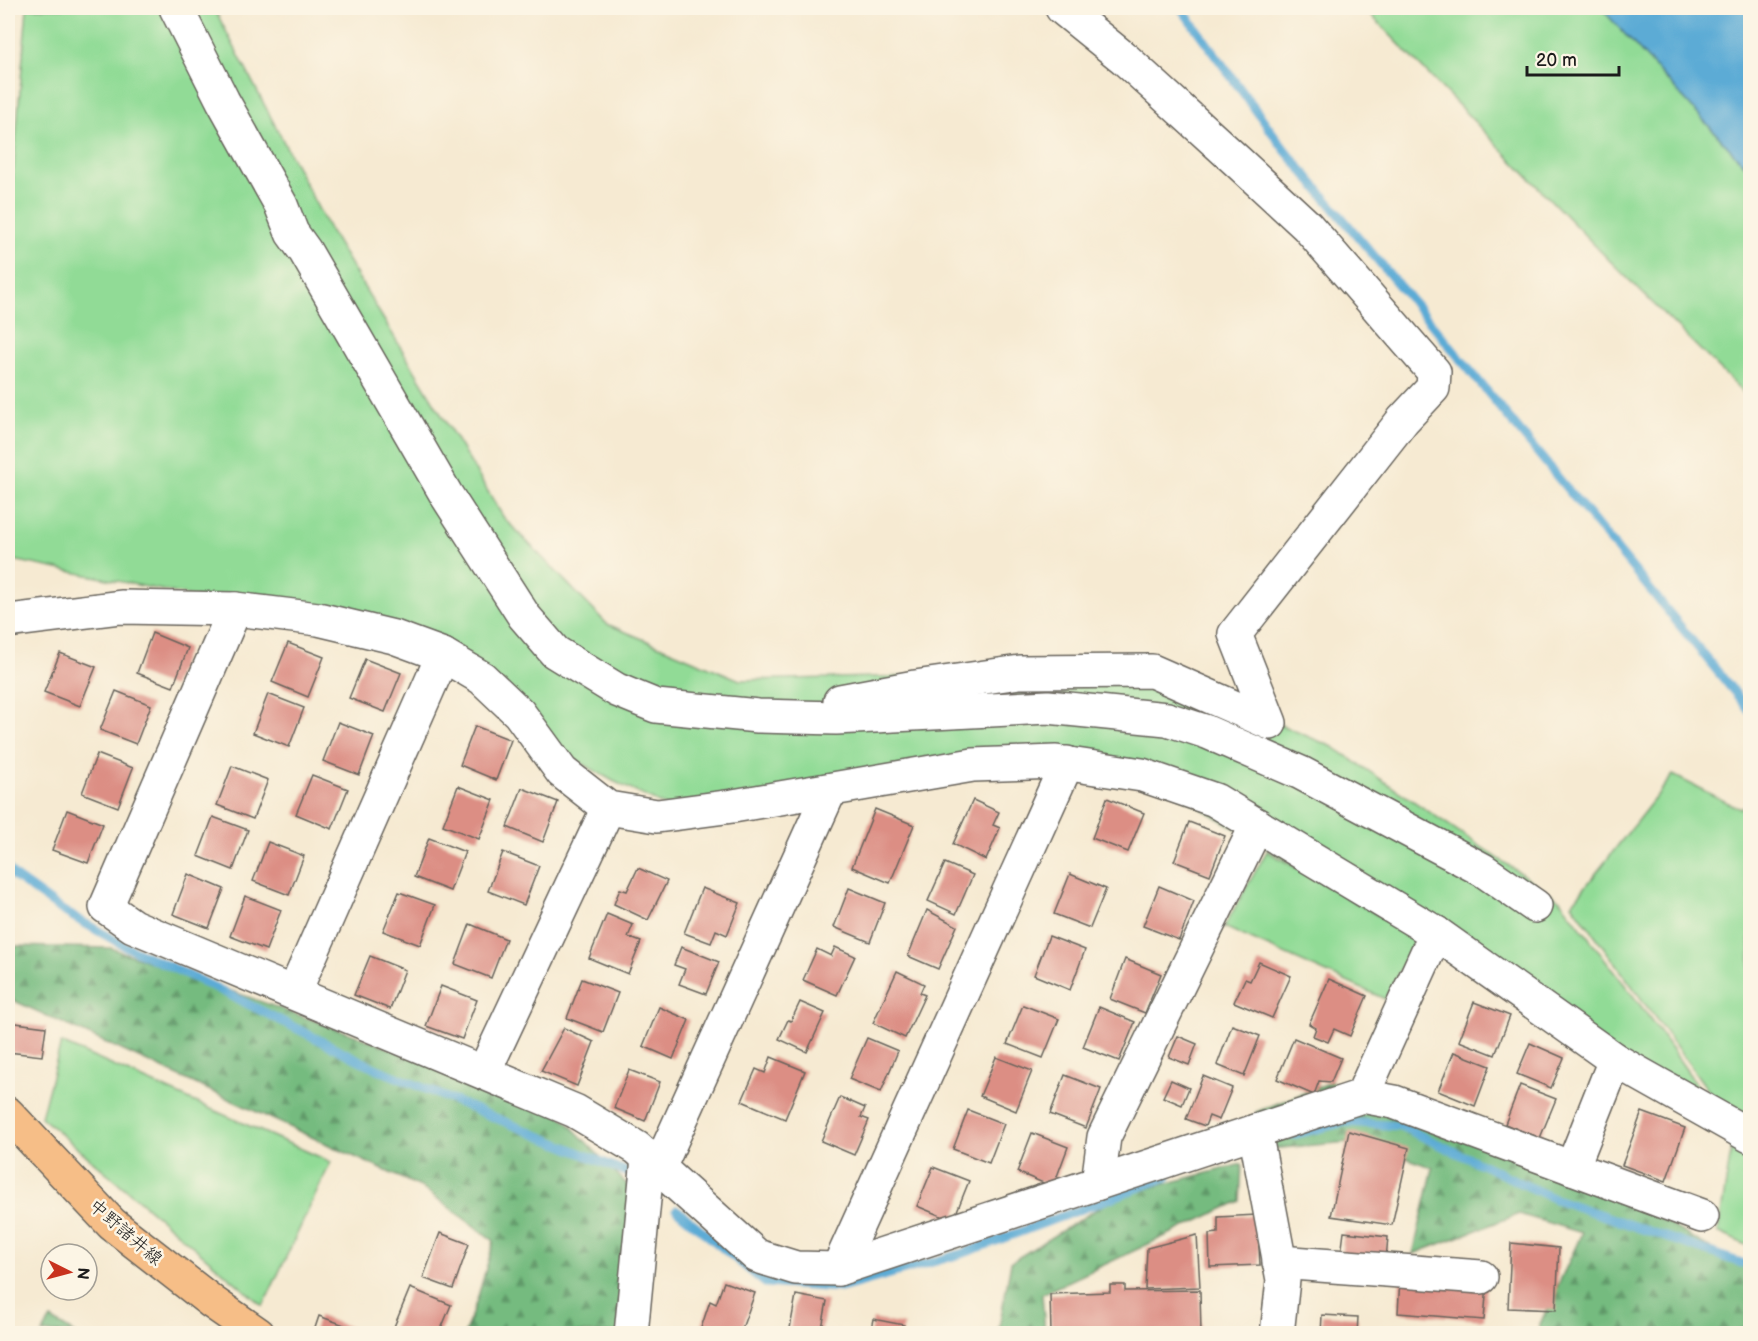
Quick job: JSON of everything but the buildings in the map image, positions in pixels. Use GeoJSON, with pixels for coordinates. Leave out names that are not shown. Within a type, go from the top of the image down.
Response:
{"type":"FeatureCollection","features":[{"type":"Feature","properties":{"kind":"main road","name":"中野諸井線"},"geometry":{"type":"LineString","coordinates":[[8,1114],[112,1224],[212,1302],[258,1334]]}},
{"type":"Feature","properties":{"kind":"street"},"geometry":{"type":"LineString","coordinates":[[176,8],[223,101],[281,205],[292,233],[305,251],[447,496],[524,616],[555,651],[617,690],[656,706],[758,717],[836,718],[1048,707],[1167,719],[1207,732],[1301,774],[1483,870],[1535,906]]}},
{"type":"Feature","properties":{"kind":"street"},"geometry":{"type":"LineString","coordinates":[[758,717],[915,687],[1020,672],[1152,671],[1270,723],[1235,634],[1403,420],[1433,388],[1434,372],[1307,226],[1125,59],[1062,8]]}},
{"type":"Feature","properties":{"kind":"street"},"geometry":{"type":"LineString","coordinates":[[8,621],[121,607],[235,609],[318,620],[394,637],[443,656],[482,678],[519,713],[562,772],[608,808],[657,816],[733,806],[973,765],[1056,762],[1142,775],[1215,800],[1436,933],[1615,1060],[1750,1136]]}},
{"type":"Feature","properties":{"kind":"street"},"geometry":{"type":"LineString","coordinates":[[235,609],[106,907],[133,926],[575,1111],[637,1148],[757,1256],[796,1268],[838,1269],[1098,1183],[1256,1140],[1362,1096],[1394,1102],[1702,1215]]}},
{"type":"Feature","properties":{"kind":"street"},"geometry":{"type":"LineString","coordinates":[[294,993],[443,656]]}},
{"type":"Feature","properties":{"kind":"street"},"geometry":{"type":"LineString","coordinates":[[838,1269],[1067,763]]}},
{"type":"Feature","properties":{"kind":"street"},"geometry":{"type":"LineString","coordinates":[[633,1333],[654,1163],[830,790]]}},
{"type":"Feature","properties":{"kind":"street"},"geometry":{"type":"LineString","coordinates":[[484,1072],[608,808]]}},
{"type":"Feature","properties":{"kind":"street"},"geometry":{"type":"LineString","coordinates":[[1098,1183],[1104,1137],[1257,825]]}},
{"type":"Feature","properties":{"kind":"street"},"geometry":{"type":"LineString","coordinates":[[1362,1096],[1436,933]]}},
{"type":"Feature","properties":{"kind":"street"},"geometry":{"type":"LineString","coordinates":[[1572,1168],[1615,1060]]}},
{"type":"Feature","properties":{"kind":"street"},"geometry":{"type":"LineString","coordinates":[[1256,1140],[1283,1280],[1277,1334]]}},
{"type":"Feature","properties":{"kind":"street"},"geometry":{"type":"LineString","coordinates":[[1279,1262],[1481,1277]]}},
{"type":"Feature","properties":{"kind":"green space"},"geometry":{"type":"Polygon","coordinates":[[[27,8],[214,8],[330,231],[504,518],[607,624],[740,680],[1152,671],[1333,747],[1560,900],[1644,1010],[1721,1119],[1152,779],[973,765],[680,813],[613,781],[538,738],[482,678],[394,637],[8,559],[8,233],[27,8]]]}},
{"type":"Feature","properties":{"kind":"green space"},"geometry":{"type":"Polygon","coordinates":[[[1364,8],[1601,8],[1750,171],[1750,399],[1610,261],[1364,8]]]}},
{"type":"Feature","properties":{"kind":"green space"},"geometry":{"type":"Polygon","coordinates":[[[1673,775],[1740,809],[1750,803],[1750,1247],[1718,1232],[1735,1127],[1572,904],[1673,775]]]}},
{"type":"Feature","properties":{"kind":"green space"},"geometry":{"type":"Polygon","coordinates":[[[1267,851],[1417,938],[1385,999],[1224,927],[1267,851]]]}},
{"type":"Feature","properties":{"kind":"green space"},"geometry":{"type":"Polygon","coordinates":[[[8,946],[111,948],[360,1037],[561,1116],[644,1202],[619,1333],[465,1333],[494,1241],[423,1188],[8,998],[8,946]]]}},
{"type":"Feature","properties":{"kind":"green space"},"geometry":{"type":"Polygon","coordinates":[[[61,1043],[331,1162],[263,1306],[41,1117],[61,1043]]]}},
{"type":"Feature","properties":{"kind":"green space"},"geometry":{"type":"Polygon","coordinates":[[[1331,1082],[1572,1168],[1729,1259],[1750,1266],[1750,1325],[1732,1334],[1538,1333],[1582,1233],[1519,1214],[1413,1254],[1433,1168],[1361,1141],[1258,1150],[1256,1112],[1331,1082]]]}},
{"type":"Feature","properties":{"kind":"green space"},"geometry":{"type":"Polygon","coordinates":[[[1242,1164],[1240,1201],[1042,1294],[1045,1333],[998,1333],[1011,1262],[1118,1196],[1242,1164]]]}},
{"type":"Feature","properties":{"kind":"green space"},"geometry":{"type":"Polygon","coordinates":[[[51,1319],[74,1333],[42,1333],[51,1319]]]}},
{"type":"Feature","properties":{"kind":"water"},"geometry":{"type":"Polygon","coordinates":[[[1601,8],[1750,8],[1750,171],[1601,8]]]}},
{"type":"Feature","properties":{"kind":"waterway"},"geometry":{"type":"LineString","coordinates":[[1181,8],[1285,150],[1444,339],[1750,711]]}},
{"type":"Feature","properties":{"kind":"waterway"},"geometry":{"type":"LineString","coordinates":[[8,869],[14,876],[63,911],[125,946],[214,987],[375,1068],[636,1176]]}},
{"type":"Feature","properties":{"kind":"waterway"},"geometry":{"type":"LineString","coordinates":[[1293,1135],[1346,1122],[1400,1126],[1555,1199],[1750,1266]]}},
{"type":"Feature","properties":{"kind":"waterway"},"geometry":{"type":"LineString","coordinates":[[677,1210],[765,1283],[841,1288],[964,1253],[1167,1177]]}}]}
